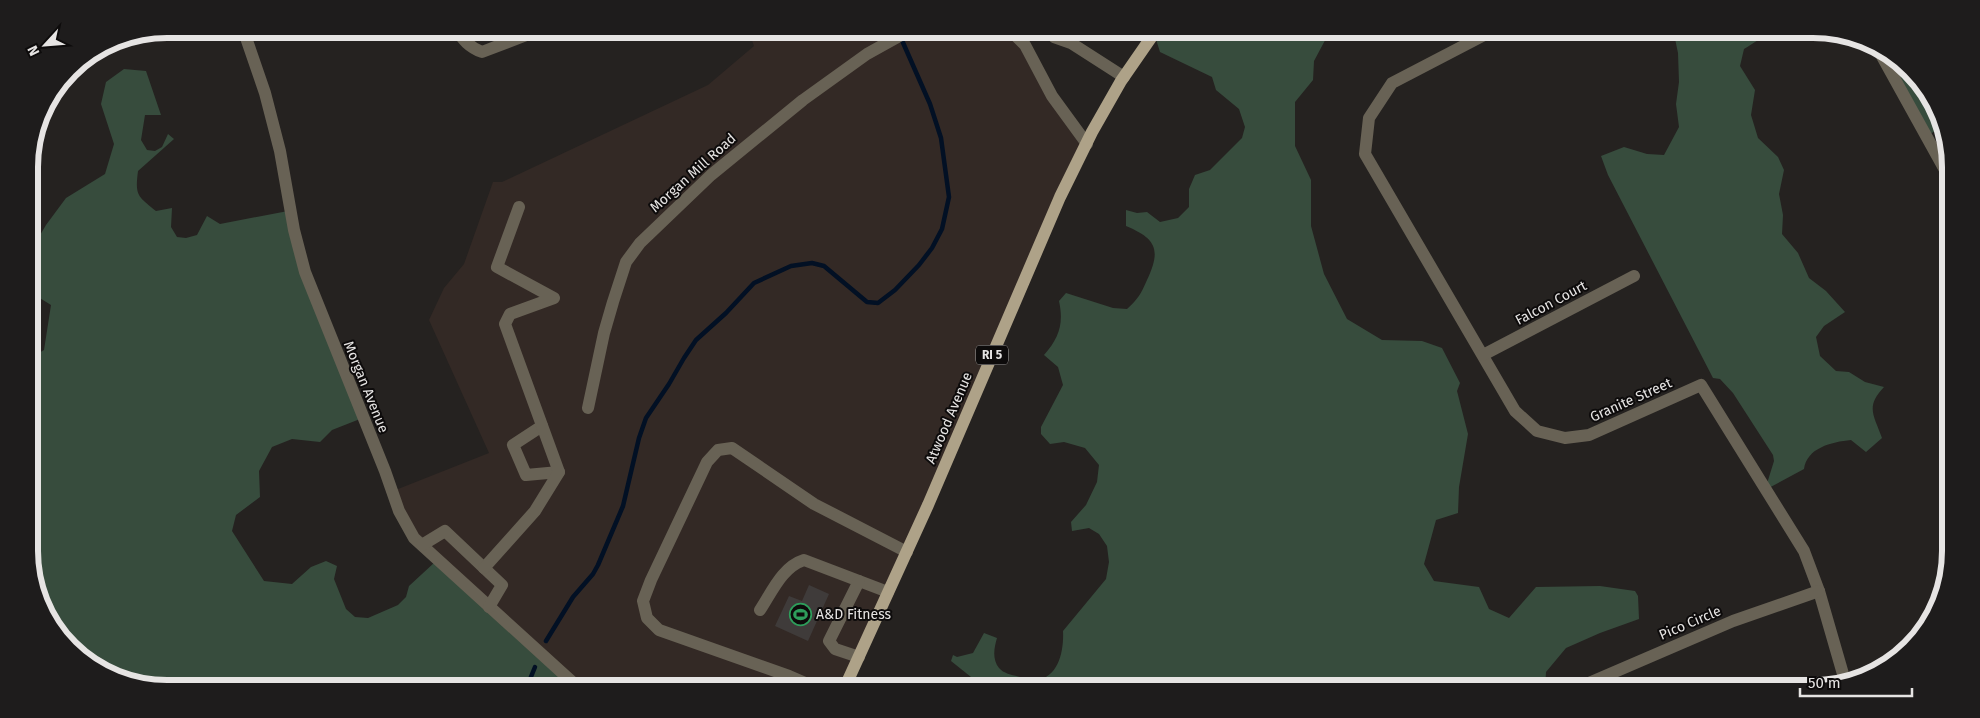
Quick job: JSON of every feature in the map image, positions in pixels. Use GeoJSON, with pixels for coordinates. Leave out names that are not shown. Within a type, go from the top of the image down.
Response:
{"type":"FeatureCollection","features":[{"type":"Feature","properties":{"kind":"main road","name":"Atwood Avenue"},"geometry":{"type":"LineString","coordinates":[[848,680],[907,552],[1060,197],[1124,77],[1151,38]]}},
{"type":"Feature","properties":{"kind":"street","name":"Morgan Avenue"},"geometry":{"type":"LineString","coordinates":[[246,38],[265,93],[280,151],[294,230],[305,272],[385,471],[399,511],[414,538],[570,680]]}},
{"type":"Feature","properties":{"kind":"street"},"geometry":{"type":"LineString","coordinates":[[462,38],[473,49],[482,52],[519,38]]}},
{"type":"Feature","properties":{"kind":"street","name":"Morgan Mill Road"},"geometry":{"type":"LineString","coordinates":[[588,408],[613,302],[626,262],[640,243],[711,175],[803,100],[867,54],[896,38]]}},
{"type":"Feature","properties":{"kind":"street"},"geometry":{"type":"LineString","coordinates":[[1017,38],[1024,46],[1052,96],[1087,144]]}},
{"type":"Feature","properties":{"kind":"street"},"geometry":{"type":"LineString","coordinates":[[1057,38],[1071,43],[1124,77]]}},
{"type":"Feature","properties":{"kind":"street","name":"Granite Street"},"geometry":{"type":"LineString","coordinates":[[1478,38],[1392,83],[1369,118],[1365,154],[1515,411],[1537,431],[1565,438],[1589,435],[1701,384],[1804,551],[1819,591],[1844,677]]}},
{"type":"Feature","properties":{"kind":"street"},"geometry":{"type":"LineString","coordinates":[[1883,58],[1942,164]]}},
{"type":"Feature","properties":{"kind":"street"},"geometry":{"type":"LineString","coordinates":[[519,207],[497,267],[554,298],[510,314],[505,324],[559,472]]}},
{"type":"Feature","properties":{"kind":"street","name":"Falcon Court"},"geometry":{"type":"LineString","coordinates":[[1483,356],[1634,276]]}},
{"type":"Feature","properties":{"kind":"street"},"geometry":{"type":"LineString","coordinates":[[542,426],[513,445],[526,476],[559,472]]}},
{"type":"Feature","properties":{"kind":"street"},"geometry":{"type":"LineString","coordinates":[[798,680],[659,630],[647,618],[643,601],[651,580],[707,462],[718,450],[732,448],[814,504],[907,552]]}},
{"type":"Feature","properties":{"kind":"street"},"geometry":{"type":"LineString","coordinates":[[484,568],[535,511],[559,472]]}},
{"type":"Feature","properties":{"kind":"street"},"geometry":{"type":"LineString","coordinates":[[422,545],[445,531],[502,584],[489,607]]}},
{"type":"Feature","properties":{"kind":"street"},"geometry":{"type":"LineString","coordinates":[[760,610],[788,569],[795,563],[804,560],[888,592]]}},
{"type":"Feature","properties":{"kind":"street"},"geometry":{"type":"LineString","coordinates":[[859,581],[829,640],[835,649],[859,657]]}},
{"type":"Feature","properties":{"kind":"street","name":"Pico Circle"},"geometry":{"type":"LineString","coordinates":[[1596,680],[1733,621],[1819,591]]}},
{"type":"Feature","properties":{"kind":"shaded area"},"geometry":{"type":"Polygon","coordinates":[[[751,38],[877,38],[881,44],[893,38],[1013,38],[1084,140],[847,680],[569,680],[435,562],[393,491],[489,453],[429,320],[444,288],[464,264],[493,182],[502,182],[708,85],[754,46],[751,38]]]}},
{"type":"Feature","properties":{"kind":"green space"},"geometry":{"type":"Polygon","coordinates":[[[877,38],[893,38],[881,44],[877,38]]]}},
{"type":"Feature","properties":{"kind":"green space"},"geometry":{"type":"Polygon","coordinates":[[[1156,38],[1326,38],[1314,61],[1313,80],[1295,102],[1295,146],[1311,180],[1311,226],[1324,274],[1347,319],[1382,340],[1422,341],[1442,348],[1460,383],[1457,391],[1468,434],[1459,487],[1458,513],[1436,520],[1424,564],[1434,581],[1479,587],[1489,609],[1509,618],[1536,587],[1600,586],[1635,591],[1638,596],[1639,619],[1566,648],[1546,672],[1546,680],[1036,680],[1044,678],[1055,669],[1061,654],[1063,631],[1106,579],[1109,562],[1107,546],[1099,534],[1089,528],[1072,531],[1071,522],[1086,505],[1097,482],[1099,465],[1085,448],[1064,442],[1050,444],[1041,434],[1041,427],[1063,385],[1058,367],[1044,355],[1057,337],[1059,330],[1061,317],[1059,301],[1066,293],[1113,308],[1127,309],[1137,299],[1143,289],[1154,261],[1155,253],[1150,241],[1126,226],[1126,210],[1137,213],[1147,212],[1160,222],[1178,218],[1189,207],[1189,189],[1195,175],[1210,170],[1242,138],[1245,127],[1239,109],[1216,90],[1212,77],[1160,52],[1156,38]]]}},
{"type":"Feature","properties":{"kind":"green space"},"geometry":{"type":"Polygon","coordinates":[[[1675,38],[1762,38],[1744,49],[1740,66],[1755,90],[1751,115],[1758,138],[1778,157],[1784,170],[1779,194],[1783,215],[1782,234],[1798,253],[1809,278],[1826,291],[1845,312],[1824,326],[1816,337],[1820,356],[1836,371],[1849,372],[1865,382],[1884,387],[1878,394],[1873,406],[1874,417],[1882,438],[1866,452],[1851,440],[1821,447],[1810,456],[1804,469],[1765,490],[1774,461],[1773,455],[1733,393],[1720,379],[1713,378],[1608,175],[1601,156],[1624,147],[1647,154],[1664,155],[1679,127],[1676,104],[1679,82],[1678,53],[1675,38]]]}},
{"type":"Feature","properties":{"kind":"green space"},"geometry":{"type":"Polygon","coordinates":[[[1880,56],[1899,69],[1921,95],[1933,117],[1937,130],[1928,135],[1880,56]]]}},
{"type":"Feature","properties":{"kind":"green space"},"geometry":{"type":"Polygon","coordinates":[[[124,69],[146,71],[161,115],[145,115],[141,140],[147,150],[155,151],[162,147],[168,134],[174,139],[138,171],[137,190],[141,198],[156,211],[172,208],[171,227],[177,237],[186,238],[197,235],[207,216],[220,224],[288,211],[360,419],[332,430],[320,442],[292,439],[272,447],[259,471],[260,497],[236,515],[232,531],[264,581],[292,584],[311,567],[326,561],[337,566],[334,579],[346,609],[355,617],[368,618],[398,605],[406,597],[409,586],[435,562],[569,680],[149,679],[125,674],[109,667],[81,649],[69,637],[51,609],[44,593],[38,560],[38,353],[44,350],[51,305],[38,297],[38,238],[66,198],[105,174],[114,144],[101,104],[106,82],[124,69]]]}},
{"type":"Feature","properties":{"kind":"green space"},"geometry":{"type":"Polygon","coordinates":[[[984,633],[997,638],[994,657],[1001,670],[1036,680],[975,680],[951,661],[953,655],[957,657],[973,653],[984,633]]]}},
{"type":"Feature","properties":{"kind":"building","name":"A&D Fitness"},"geometry":{"type":"Polygon","coordinates":[[[809,585],[829,594],[808,641],[775,626],[789,596],[802,601],[809,585]]]}},
{"type":"Feature","properties":{"kind":"waterway"},"geometry":{"type":"LineString","coordinates":[[546,641],[573,597],[593,574],[598,565],[623,506],[639,438],[646,418],[696,340],[726,313],[754,283],[791,266],[812,263],[824,266],[867,302],[878,303],[895,290],[932,248],[942,229],[949,197],[941,138],[930,104],[901,38]]}},
{"type":"Feature","properties":{"kind":"waterway"},"geometry":{"type":"LineString","coordinates":[[530,680],[535,667]]}},
{"type":"Feature","properties":{"kind":"place","name":"A&D Fitness"},"geometry":{"type":"Point","coordinates":[800,614]}}]}
